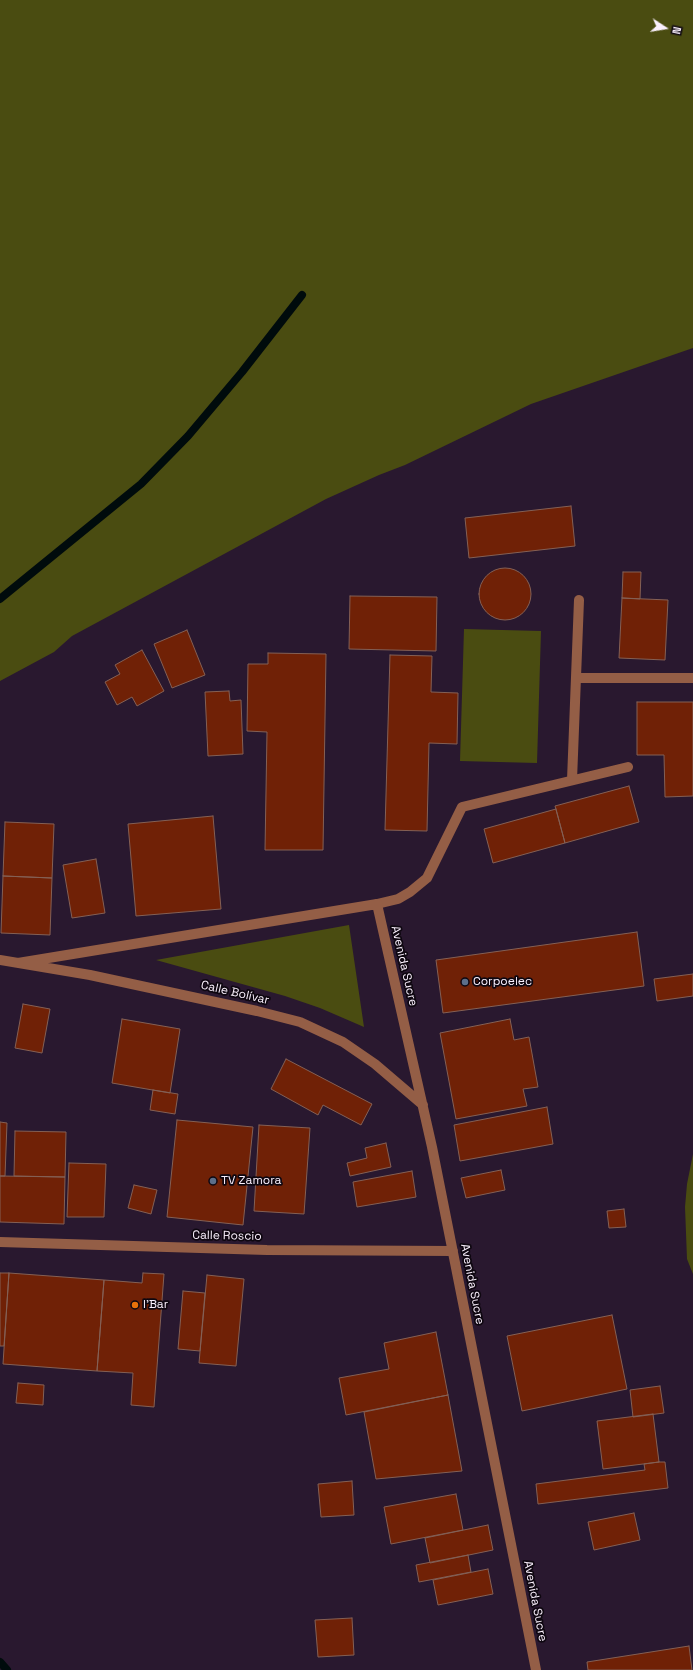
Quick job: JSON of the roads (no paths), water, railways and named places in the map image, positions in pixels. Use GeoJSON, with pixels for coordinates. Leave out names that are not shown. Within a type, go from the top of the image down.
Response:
{"type":"FeatureCollection","features":[{"type":"Feature","properties":{"kind":"street"},"geometry":{"type":"LineString","coordinates":[[572,780],[579,600]]}},
{"type":"Feature","properties":{"kind":"street"},"geometry":{"type":"LineString","coordinates":[[576,678],[693,678]]}},
{"type":"Feature","properties":{"kind":"street","name":"Calle Bolívar"},"geometry":{"type":"LineString","coordinates":[[18,963],[377,904],[398,899],[410,892],[427,878],[462,807],[628,767]]}},
{"type":"Feature","properties":{"kind":"street","name":"Avenida Sucre"},"geometry":{"type":"LineString","coordinates":[[377,904],[423,1105],[536,1670]]}},
{"type":"Feature","properties":{"kind":"street","name":"Calle Bolívar"},"geometry":{"type":"LineString","coordinates":[[0,960],[90,975],[257,1011],[300,1022],[343,1042],[375,1064],[423,1105]]}},
{"type":"Feature","properties":{"kind":"street","name":"Calle Roscio"},"geometry":{"type":"LineString","coordinates":[[0,1242],[259,1250],[453,1251]]}},
{"type":"Feature","properties":{"kind":"waterway"},"geometry":{"type":"LineString","coordinates":[[0,599],[141,484],[188,436],[242,372],[302,295]]}},
{"type":"Feature","properties":{"kind":"waterway"},"geometry":{"type":"LineString","coordinates":[[0,1662],[7,1670]]}},
{"type":"Feature","properties":{"kind":"place","name":"Corpoelec"},"geometry":{"type":"Point","coordinates":[465,982]}},
{"type":"Feature","properties":{"kind":"place","name":"TV Zamora"},"geometry":{"type":"Point","coordinates":[213,1181]}},
{"type":"Feature","properties":{"kind":"place","name":"I'Bar"},"geometry":{"type":"Point","coordinates":[135,1305]}}]}
